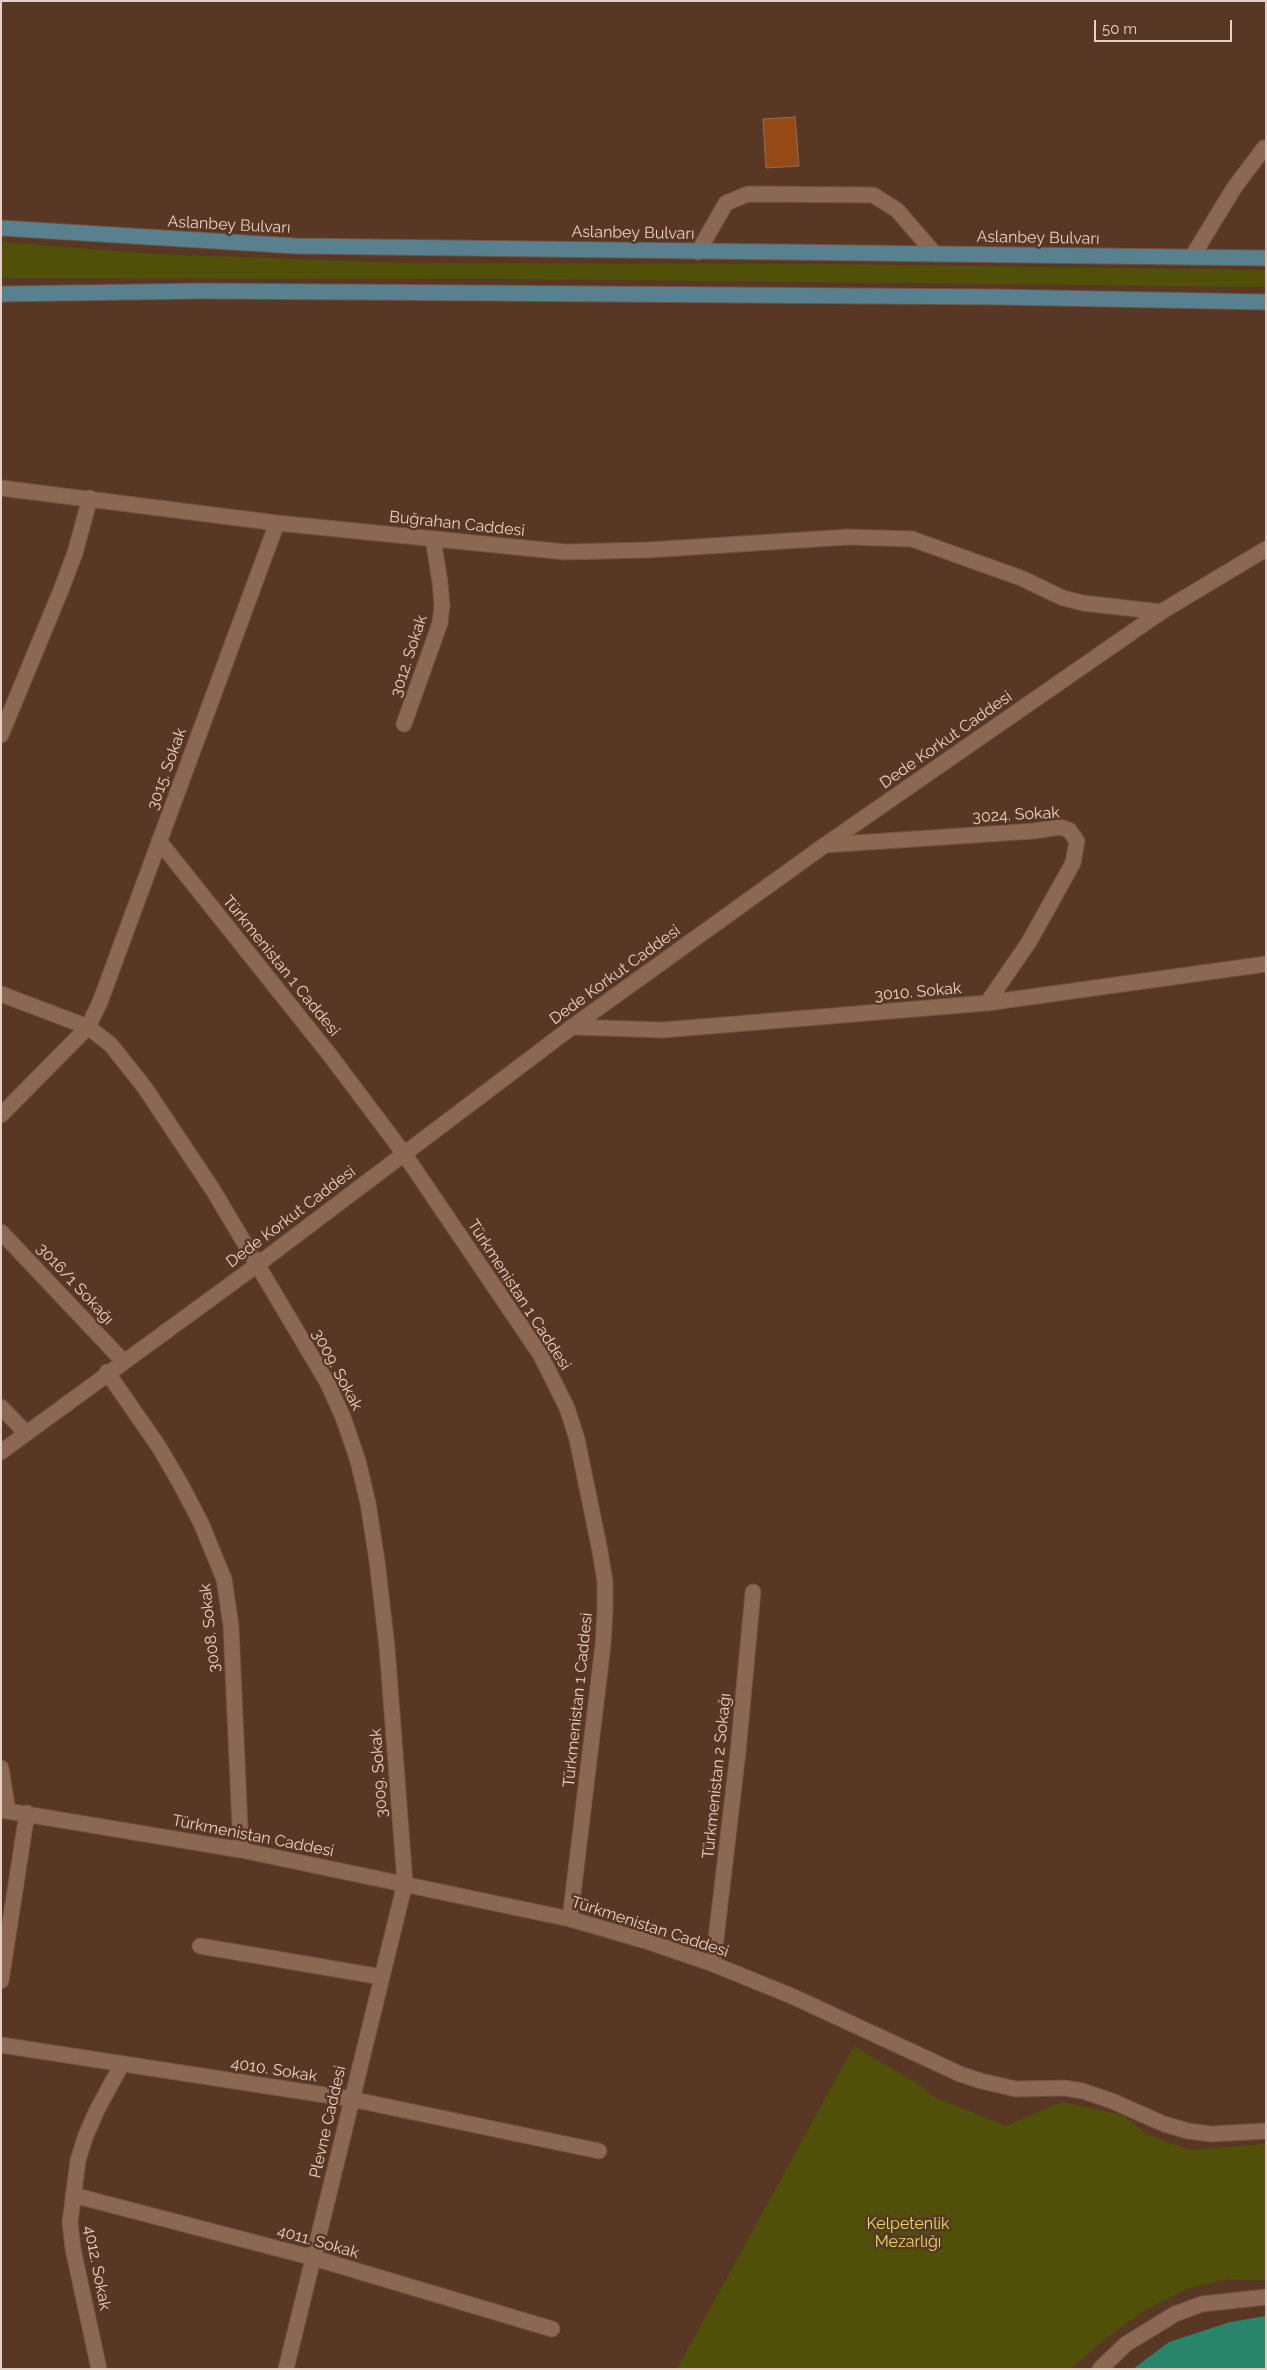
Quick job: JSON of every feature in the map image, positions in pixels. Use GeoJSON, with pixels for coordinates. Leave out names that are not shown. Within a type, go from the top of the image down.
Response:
{"type":"FeatureCollection","features":[{"type":"Feature","properties":{"kind":"main road","name":"Aslanbey Bulvarı"},"geometry":{"type":"LineString","coordinates":[[1,228],[296,246],[1266,258]]}},
{"type":"Feature","properties":{"kind":"main road"},"geometry":{"type":"LineString","coordinates":[[1,294],[202,291],[998,297],[1266,302]]}},
{"type":"Feature","properties":{"kind":"street"},"geometry":{"type":"LineString","coordinates":[[1192,257],[1234,188],[1264,148]]}},
{"type":"Feature","properties":{"kind":"street"},"geometry":{"type":"LineString","coordinates":[[698,252],[726,204],[748,194],[873,195],[897,210],[935,254]]}},
{"type":"Feature","properties":{"kind":"street","name":"Buğrahan Caddesi"},"geometry":{"type":"LineString","coordinates":[[1,488],[277,522],[565,552],[658,549],[848,537],[912,539],[1020,578],[1063,598],[1083,603],[1161,612]]}},
{"type":"Feature","properties":{"kind":"street"},"geometry":{"type":"LineString","coordinates":[[1,735],[75,553],[90,498]]}},
{"type":"Feature","properties":{"kind":"street","name":"3015. Sokak"},"geometry":{"type":"LineString","coordinates":[[88,1027],[110,979],[277,522]]}},
{"type":"Feature","properties":{"kind":"street","name":"3012. Sokak"},"geometry":{"type":"LineString","coordinates":[[404,724],[440,623],[442,605],[433,539]]}},
{"type":"Feature","properties":{"kind":"street","name":"Dede Korkut Caddesi"},"geometry":{"type":"LineString","coordinates":[[1,1452],[107,1372],[257,1265],[405,1155],[572,1027],[825,845],[1161,612],[1266,549]]}},
{"type":"Feature","properties":{"kind":"street","name":"3024. Sokak"},"geometry":{"type":"LineString","coordinates":[[825,845],[1060,827],[1069,830],[1078,841],[1073,863],[1029,942],[987,1003]]}},
{"type":"Feature","properties":{"kind":"street","name":"Türkmenistan 1 Caddesi"},"geometry":{"type":"LineString","coordinates":[[159,841],[329,1054],[405,1155],[540,1354],[567,1408],[577,1439],[605,1582],[606,1610],[570,1918]]}},
{"type":"Feature","properties":{"kind":"street","name":"3010. Sokak"},"geometry":{"type":"LineString","coordinates":[[572,1027],[663,1030],[987,1003],[1266,964]]}},
{"type":"Feature","properties":{"kind":"street","name":"3009. Sokak"},"geometry":{"type":"LineString","coordinates":[[1,994],[88,1027],[111,1045],[145,1088],[208,1182],[327,1382],[343,1417],[358,1461],[378,1561],[387,1647],[405,1883]]}},
{"type":"Feature","properties":{"kind":"street"},"geometry":{"type":"LineString","coordinates":[[1,1115],[88,1027]]}},
{"type":"Feature","properties":{"kind":"street","name":"3016/1 Sokağı"},"geometry":{"type":"LineString","coordinates":[[1,1232],[123,1361]]}},
{"type":"Feature","properties":{"kind":"street","name":"3008. Sokak"},"geometry":{"type":"LineString","coordinates":[[107,1372],[159,1447],[180,1483],[204,1531],[224,1579],[231,1626],[241,1850]]}},
{"type":"Feature","properties":{"kind":"street"},"geometry":{"type":"LineString","coordinates":[[1,1407],[26,1433]]}},
{"type":"Feature","properties":{"kind":"street","name":"Türkmenistan 2 Sokağı"},"geometry":{"type":"LineString","coordinates":[[713,1964],[738,1752],[753,1592]]}},
{"type":"Feature","properties":{"kind":"street"},"geometry":{"type":"LineString","coordinates":[[1,1768],[5,1810]]}},
{"type":"Feature","properties":{"kind":"street","name":"Türkmenistan Caddesi"},"geometry":{"type":"LineString","coordinates":[[5,1810],[241,1850],[570,1918],[646,1940],[713,1964],[794,1997],[960,2074],[981,2081],[1016,2089],[1064,2088],[1083,2091],[1112,2101],[1164,2124],[1188,2131],[1211,2134],[1266,2131]]}},
{"type":"Feature","properties":{"kind":"street"},"geometry":{"type":"LineString","coordinates":[[1,1981],[27,1813]]}},
{"type":"Feature","properties":{"kind":"street","name":"Plevne Caddesi"},"geometry":{"type":"LineString","coordinates":[[286,2369],[405,1883]]}},
{"type":"Feature","properties":{"kind":"street"},"geometry":{"type":"LineString","coordinates":[[200,1946],[382,1977]]}},
{"type":"Feature","properties":{"kind":"street","name":"4010. Sokak"},"geometry":{"type":"LineString","coordinates":[[1,2045],[351,2100],[599,2151]]}},
{"type":"Feature","properties":{"kind":"street","name":"4012. Sokak"},"geometry":{"type":"LineString","coordinates":[[99,2369],[73,2249],[70,2222],[72,2195],[78,2160],[86,2135],[122,2064]]}},
{"type":"Feature","properties":{"kind":"street","name":"4011. Sokak"},"geometry":{"type":"LineString","coordinates":[[72,2195],[314,2258],[552,2329]]}},
{"type":"Feature","properties":{"kind":"street"},"geometry":{"type":"LineString","coordinates":[[1100,2369],[1126,2344],[1175,2314],[1202,2304],[1266,2297]]}},
{"type":"Feature","properties":{"kind":"green space"},"geometry":{"type":"Polygon","coordinates":[[[1,242],[156,254],[406,263],[822,264],[1266,270],[1266,287],[517,279],[1,278],[1,242]]]}},
{"type":"Feature","properties":{"kind":"green space","name":"Kelpetenlik Mezarlığı"},"geometry":{"type":"Polygon","coordinates":[[[854,2046],[917,2083],[936,2098],[1006,2126],[1062,2102],[1123,2115],[1146,2134],[1190,2150],[1266,2144],[1266,2281],[1228,2279],[1187,2289],[1144,2311],[1104,2340],[1071,2369],[677,2369],[854,2046]]]}},
{"type":"Feature","properties":{"kind":"shaded area"},"geometry":{"type":"Polygon","coordinates":[[[1266,2316],[1266,2369],[1133,2369],[1169,2342],[1230,2322],[1266,2316]]]}},
{"type":"Feature","properties":{"kind":"building"},"geometry":{"type":"Polygon","coordinates":[[[795,117],[799,166],[766,168],[763,119],[795,117]]]}}]}
